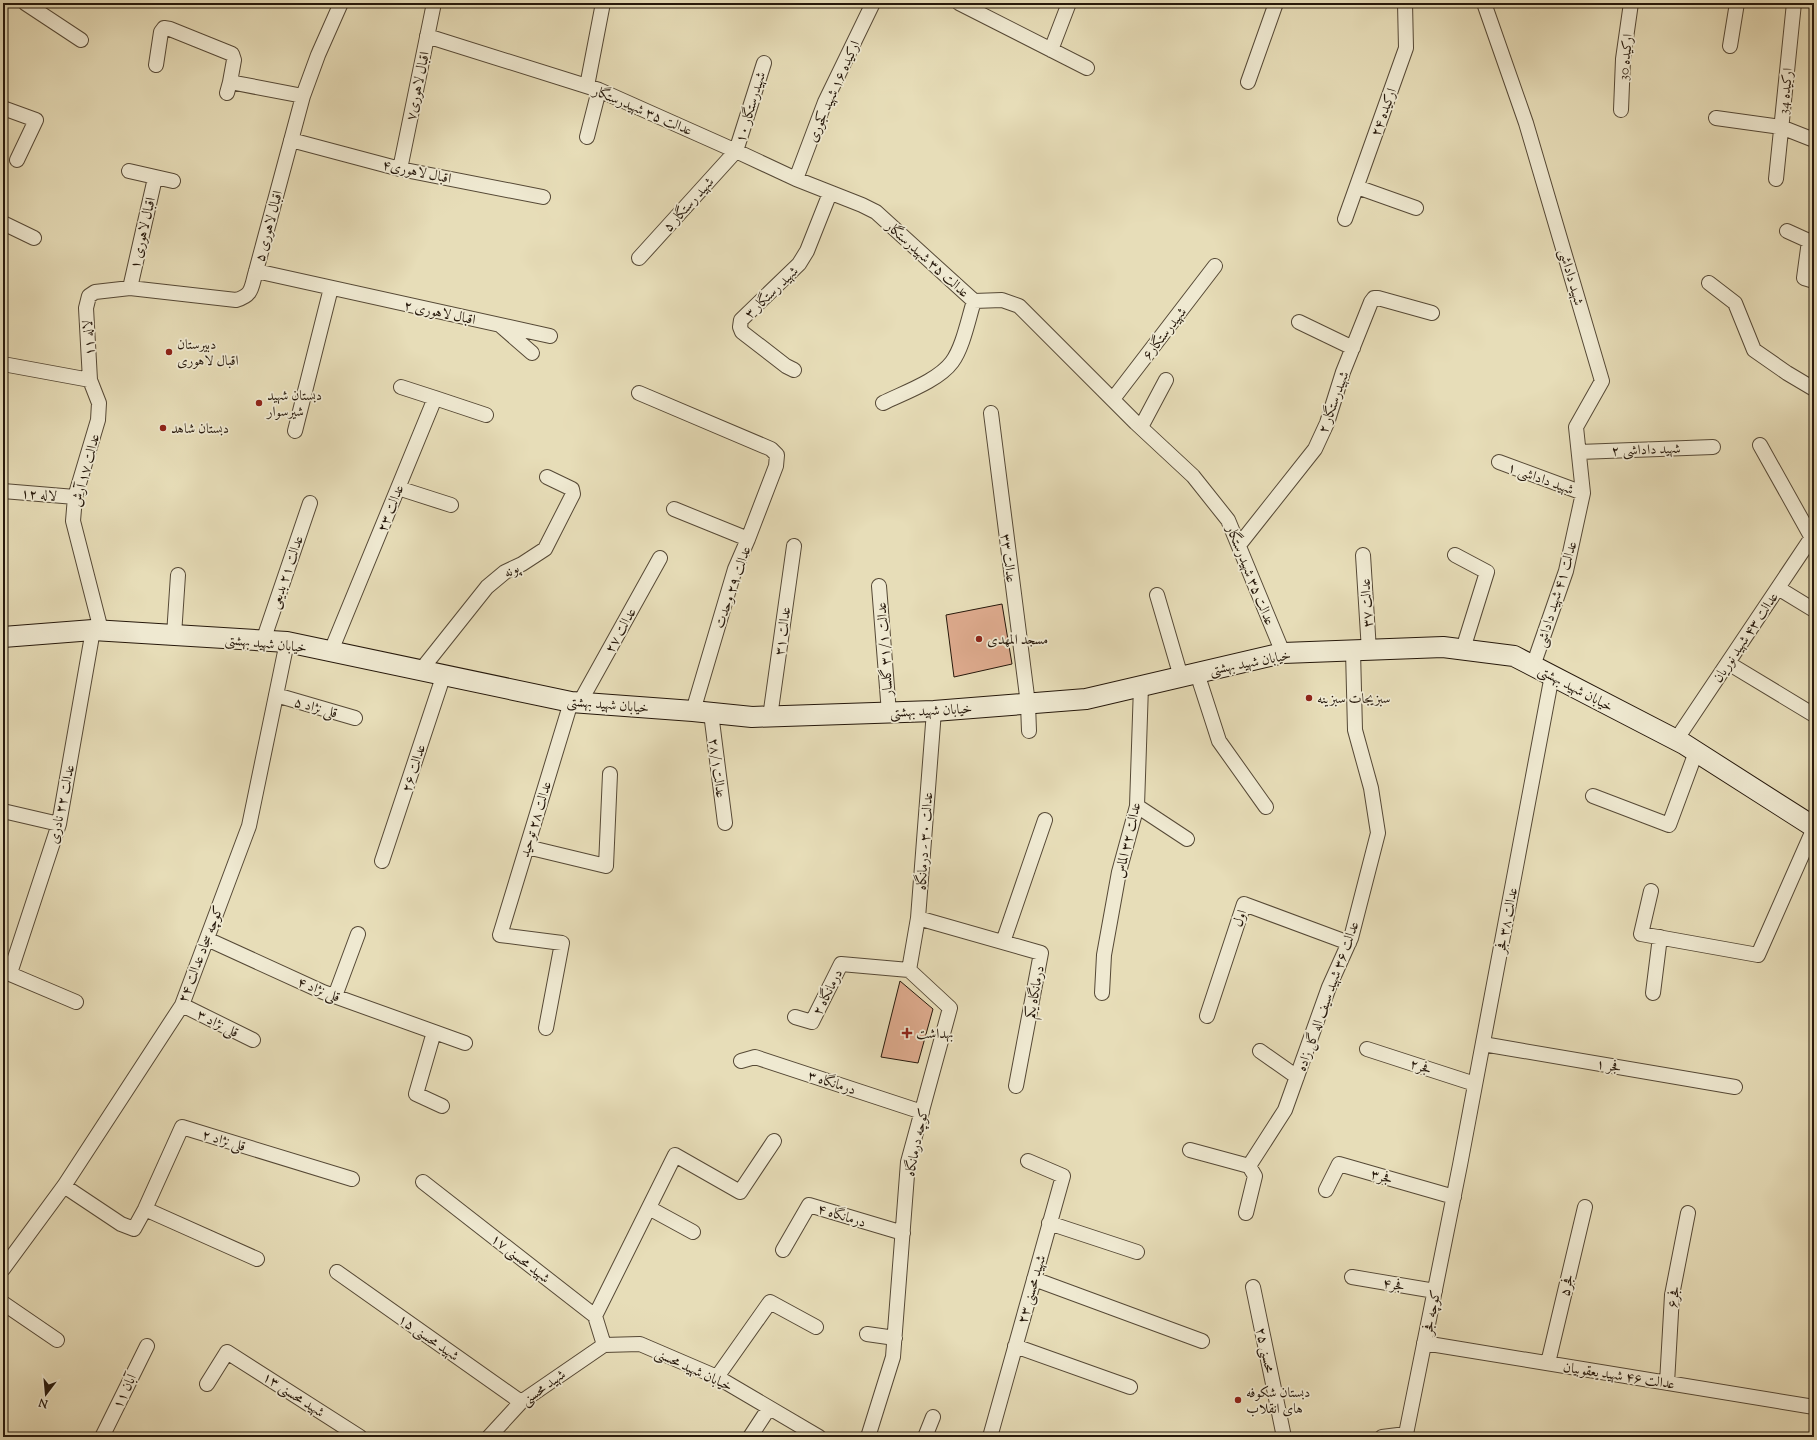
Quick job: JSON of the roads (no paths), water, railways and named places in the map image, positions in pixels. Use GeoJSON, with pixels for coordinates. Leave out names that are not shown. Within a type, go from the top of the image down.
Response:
{"type":"FeatureCollection","features":[{"type":"Feature","properties":{"kind":"main road","name":"خیابان شهید بهشتی"},"geometry":{"type":"LineString","coordinates":[[3,637],[97,630],[287,642],[575,702],[702,712],[752,718],[934,711],[1086,699],[1283,653],[1361,651],[1443,646],[1514,656],[1676,740],[1814,828]]}},
{"type":"Feature","properties":{"kind":"street"},"geometry":{"type":"LineString","coordinates":[[25,3],[81,40]]}},
{"type":"Feature","properties":{"kind":"street","name":"اقبال لاهوری ۵"},"geometry":{"type":"LineString","coordinates":[[89,296],[96,292],[130,288],[236,300],[246,297],[250,292],[256,271],[303,96],[318,55],[341,3]]}},
{"type":"Feature","properties":{"kind":"street","name":"اقبال لاهوری۷"},"geometry":{"type":"LineString","coordinates":[[400,169],[434,3]]}},
{"type":"Feature","properties":{"kind":"street"},"geometry":{"type":"LineString","coordinates":[[587,137],[603,3]]}},
{"type":"Feature","properties":{"kind":"street","name":"ارکیده ۱۶ شهید کجوری"},"geometry":{"type":"LineString","coordinates":[[796,180],[825,102],[874,3]]}},
{"type":"Feature","properties":{"kind":"street"},"geometry":{"type":"LineString","coordinates":[[959,3],[1087,68]]}},
{"type":"Feature","properties":{"kind":"street"},"geometry":{"type":"LineString","coordinates":[[1051,50],[1069,3]]}},
{"type":"Feature","properties":{"kind":"street"},"geometry":{"type":"LineString","coordinates":[[1248,82],[1276,3]]}},
{"type":"Feature","properties":{"kind":"street","name":"ارکیده ۲۴"},"geometry":{"type":"LineString","coordinates":[[1345,219],[1406,48],[1405,3]]}},
{"type":"Feature","properties":{"kind":"street","name":"شهید داداشی"},"geometry":{"type":"LineString","coordinates":[[1484,3],[1526,123],[1602,381],[1576,427]]}},
{"type":"Feature","properties":{"kind":"street","name":"ارکیده 30"},"geometry":{"type":"LineString","coordinates":[[1621,110],[1623,59],[1631,3]]}},
{"type":"Feature","properties":{"kind":"street"},"geometry":{"type":"LineString","coordinates":[[1730,46],[1737,3]]}},
{"type":"Feature","properties":{"kind":"street","name":"ارکیده 34"},"geometry":{"type":"LineString","coordinates":[[1776,179],[1794,3]]}},
{"type":"Feature","properties":{"kind":"street"},"geometry":{"type":"LineString","coordinates":[[156,65],[161,32],[164,28],[170,29],[232,54],[234,60],[228,88],[303,96]]}},
{"type":"Feature","properties":{"kind":"street","name":"عدالت ۳۵ شهیدرستگار"},"geometry":{"type":"LineString","coordinates":[[427,36],[593,88],[736,151],[796,180],[862,205],[876,212],[974,301],[1002,300],[1019,306],[1193,476],[1228,520],[1283,653]]}},
{"type":"Feature","properties":{"kind":"street","name":"شهیدرستگار ۱۰"},"geometry":{"type":"LineString","coordinates":[[736,151],[764,63]]}},
{"type":"Feature","properties":{"kind":"street"},"geometry":{"type":"LineString","coordinates":[[3,108],[36,120],[17,160]]}},
{"type":"Feature","properties":{"kind":"street"},"geometry":{"type":"LineString","coordinates":[[1716,118],[1781,127],[1814,140]]}},
{"type":"Feature","properties":{"kind":"street","name":"اقبال لاهوری۴"},"geometry":{"type":"LineString","coordinates":[[291,140],[400,169],[543,197]]}},
{"type":"Feature","properties":{"kind":"street","name":"شهید رستگار ۵"},"geometry":{"type":"LineString","coordinates":[[639,258],[736,151]]}},
{"type":"Feature","properties":{"kind":"street"},"geometry":{"type":"LineString","coordinates":[[129,171],[173,181]]}},
{"type":"Feature","properties":{"kind":"street","name":"اقبال لاهوری ۱"},"geometry":{"type":"LineString","coordinates":[[130,288],[155,178]]}},
{"type":"Feature","properties":{"kind":"street"},"geometry":{"type":"LineString","coordinates":[[1357,187],[1416,208]]}},
{"type":"Feature","properties":{"kind":"street","name":"شهید رستگار ۳"},"geometry":{"type":"LineString","coordinates":[[794,370],[786,366],[742,332],[740,327],[741,320],[799,264],[807,251],[830,193]]}},
{"type":"Feature","properties":{"kind":"street"},"geometry":{"type":"LineString","coordinates":[[3,223],[34,238]]}},
{"type":"Feature","properties":{"kind":"street"},"geometry":{"type":"LineString","coordinates":[[1787,231],[1809,241],[1804,278],[1814,281]]}},
{"type":"Feature","properties":{"kind":"street","name":"شهیدرستگار۶"},"geometry":{"type":"LineString","coordinates":[[1113,399],[1215,266]]}},
{"type":"Feature","properties":{"kind":"street","name":"اقبال لاهوری ۲"},"geometry":{"type":"LineString","coordinates":[[256,271],[550,336]]}},
{"type":"Feature","properties":{"kind":"street"},"geometry":{"type":"LineString","coordinates":[[1710,283],[1735,303],[1754,350],[1787,373],[1814,389]]}},
{"type":"Feature","properties":{"kind":"street"},"geometry":{"type":"LineString","coordinates":[[295,431],[331,288]]}},
{"type":"Feature","properties":{"kind":"street","name":"لاله ۱۱"},"geometry":{"type":"LineString","coordinates":[[89,296],[86,308],[90,380]]}},
{"type":"Feature","properties":{"kind":"street","name":"شهیدرستگار ۲"},"geometry":{"type":"LineString","coordinates":[[1239,544],[1315,449],[1353,348],[1371,302],[1374,298],[1432,313]]}},
{"type":"Feature","properties":{"kind":"street"},"geometry":{"type":"LineString","coordinates":[[883,403],[938,376],[946,369],[957,353],[974,301]]}},
{"type":"Feature","properties":{"kind":"street"},"geometry":{"type":"LineString","coordinates":[[1299,322],[1353,348]]}},
{"type":"Feature","properties":{"kind":"street"},"geometry":{"type":"LineString","coordinates":[[499,325],[532,353]]}},
{"type":"Feature","properties":{"kind":"street"},"geometry":{"type":"LineString","coordinates":[[3,364],[90,380]]}},
{"type":"Feature","properties":{"kind":"street","name":"عدالت ۱۷ آرش"},"geometry":{"type":"LineString","coordinates":[[90,380],[99,403],[98,420],[76,497],[74,525],[97,630]]}},
{"type":"Feature","properties":{"kind":"street"},"geometry":{"type":"LineString","coordinates":[[1141,426],[1166,380]]}},
{"type":"Feature","properties":{"kind":"street"},"geometry":{"type":"LineString","coordinates":[[401,388],[486,415]]}},
{"type":"Feature","properties":{"kind":"street"},"geometry":{"type":"LineString","coordinates":[[639,393],[771,449],[777,455],[776,466],[748,539]]}},
{"type":"Feature","properties":{"kind":"street","name":"عدالت ۲۳"},"geometry":{"type":"LineString","coordinates":[[331,651],[435,398]]}},
{"type":"Feature","properties":{"kind":"street","name":"عدالت ۳۳"},"geometry":{"type":"LineString","coordinates":[[991,413],[1028,704],[1029,732]]}},
{"type":"Feature","properties":{"kind":"street","name":"عدالت ۴۱ شهید داداشی"},"geometry":{"type":"LineString","coordinates":[[1533,666],[1566,571],[1583,493],[1576,427]]}},
{"type":"Feature","properties":{"kind":"street"},"geometry":{"type":"LineString","coordinates":[[1760,445],[1813,536]]}},
{"type":"Feature","properties":{"kind":"street","name":"شهید داداشی ۲"},"geometry":{"type":"LineString","coordinates":[[1579,452],[1713,447]]}},
{"type":"Feature","properties":{"kind":"street","name":"شهید داداشی ۱"},"geometry":{"type":"LineString","coordinates":[[1499,462],[1583,493]]}},
{"type":"Feature","properties":{"kind":"street","name":"پونه"},"geometry":{"type":"LineString","coordinates":[[420,670],[487,587],[505,572],[522,564],[545,548],[573,494],[572,489],[547,477]]}},
{"type":"Feature","properties":{"kind":"street"},"geometry":{"type":"LineString","coordinates":[[398,488],[451,505]]}},
{"type":"Feature","properties":{"kind":"street","name":"لاله ۱۲"},"geometry":{"type":"LineString","coordinates":[[3,491],[76,497]]}},
{"type":"Feature","properties":{"kind":"street","name":"عدالت ۲۱ بدیعی"},"geometry":{"type":"LineString","coordinates":[[263,640],[310,503]]}},
{"type":"Feature","properties":{"kind":"street","name":"عدالت ۲۹ وحدت"},"geometry":{"type":"LineString","coordinates":[[674,509],[748,539],[735,569],[702,712]]}},
{"type":"Feature","properties":{"kind":"street","name":"عدالت ۴۳ شهید نوریان"},"geometry":{"type":"LineString","coordinates":[[1676,740],[1813,536]]}},
{"type":"Feature","properties":{"kind":"street","name":"عدالت ۳۱"},"geometry":{"type":"LineString","coordinates":[[770,717],[794,546]]}},
{"type":"Feature","properties":{"kind":"street","name":"عدالت ۳۷"},"geometry":{"type":"LineString","coordinates":[[1361,651],[1363,555]]}},
{"type":"Feature","properties":{"kind":"street"},"geometry":{"type":"LineString","coordinates":[[1455,555],[1487,572],[1464,649]]}},
{"type":"Feature","properties":{"kind":"street","name":"عدالت ۲۷"},"geometry":{"type":"LineString","coordinates":[[575,702],[660,558]]}},
{"type":"Feature","properties":{"kind":"street"},"geometry":{"type":"LineString","coordinates":[[174,634],[178,575]]}},
{"type":"Feature","properties":{"kind":"street","name":"عدالت ۳۱/۱ گلسار"},"geometry":{"type":"LineString","coordinates":[[879,586],[889,713]]}},
{"type":"Feature","properties":{"kind":"street"},"geometry":{"type":"LineString","coordinates":[[1778,588],[1814,610]]}},
{"type":"Feature","properties":{"kind":"street"},"geometry":{"type":"LineString","coordinates":[[1157,595],[1189,675],[1219,742],[1266,807]]}},
{"type":"Feature","properties":{"kind":"street","name":"عدالت ۲۲ نادری"},"geometry":{"type":"LineString","coordinates":[[6,972],[59,824],[97,630]]}},
{"type":"Feature","properties":{"kind":"street","name":"کوچه سجاد عدالت ۲۴"},"geometry":{"type":"LineString","coordinates":[[3,1269],[64,1186],[182,1005],[248,826],[287,642]]}},
{"type":"Feature","properties":{"kind":"street","name":"عدالت ۳۶ شهید سیف اله گل زاده"},"geometry":{"type":"LineString","coordinates":[[1249,1166],[1285,1110],[1329,987],[1349,943],[1378,833],[1371,788],[1355,730],[1361,651]]}},
{"type":"Feature","properties":{"kind":"street"},"geometry":{"type":"LineString","coordinates":[[1728,663],[1814,715]]}},
{"type":"Feature","properties":{"kind":"street","name":"عدالت ۲۶"},"geometry":{"type":"LineString","coordinates":[[382,862],[444,674]]}},
{"type":"Feature","properties":{"kind":"street","name":"عدالت ۳۸ فجر"},"geometry":{"type":"LineString","coordinates":[[1460,1165],[1552,675]]}},
{"type":"Feature","properties":{"kind":"street","name":"عدالت ۳۲ الماس"},"geometry":{"type":"LineString","coordinates":[[1102,993],[1104,955],[1119,872],[1137,806],[1141,686]]}},
{"type":"Feature","properties":{"kind":"street","name":"قلی نژاد ۵"},"geometry":{"type":"LineString","coordinates":[[276,695],[355,718]]}},
{"type":"Feature","properties":{"kind":"street","name":"عدالت ۲۸ توحید"},"geometry":{"type":"LineString","coordinates":[[546,1028],[562,943],[500,935],[527,847],[575,702]]}},
{"type":"Feature","properties":{"kind":"street","name":"عدالت ۳۰ - درمانگاه"},"geometry":{"type":"LineString","coordinates":[[909,970],[918,918],[934,711]]}},
{"type":"Feature","properties":{"kind":"street","name":"عدالت۲۸/۱"},"geometry":{"type":"LineString","coordinates":[[702,712],[725,823]]}},
{"type":"Feature","properties":{"kind":"street"},"geometry":{"type":"LineString","coordinates":[[1593,796],[1669,824],[1696,752]]}},
{"type":"Feature","properties":{"kind":"street"},"geometry":{"type":"LineString","coordinates":[[527,847],[606,866],[610,774]]}},
{"type":"Feature","properties":{"kind":"street"},"geometry":{"type":"LineString","coordinates":[[1137,806],[1187,839]]}},
{"type":"Feature","properties":{"kind":"street"},"geometry":{"type":"LineString","coordinates":[[3,811],[59,824]]}},
{"type":"Feature","properties":{"kind":"street"},"geometry":{"type":"LineString","coordinates":[[1003,942],[1045,820]]}},
{"type":"Feature","properties":{"kind":"street"},"geometry":{"type":"LineString","coordinates":[[1651,891],[1641,934],[1758,955],[1814,828]]}},
{"type":"Feature","properties":{"kind":"street","name":"اول"},"geometry":{"type":"LineString","coordinates":[[1207,1016],[1244,904],[1349,943]]}},
{"type":"Feature","properties":{"kind":"street","name":"درمانگاه یکم"},"geometry":{"type":"LineString","coordinates":[[918,918],[1041,953],[1016,1086]]}},
{"type":"Feature","properties":{"kind":"street"},"geometry":{"type":"LineString","coordinates":[[335,996],[358,934]]}},
{"type":"Feature","properties":{"kind":"street"},"geometry":{"type":"LineString","coordinates":[[1653,993],[1660,937]]}},
{"type":"Feature","properties":{"kind":"street","name":"قلی نژاد ۴"},"geometry":{"type":"LineString","coordinates":[[207,939],[323,992],[465,1043]]}},
{"type":"Feature","properties":{"kind":"street","name":"درمانگاه ۲"},"geometry":{"type":"LineString","coordinates":[[795,1017],[812,1022],[841,964],[909,970]]}},
{"type":"Feature","properties":{"kind":"street","name":"کوچه درمانگاه"},"geometry":{"type":"LineString","coordinates":[[868,1437],[893,1357],[908,1162],[950,1008],[909,970]]}},
{"type":"Feature","properties":{"kind":"street"},"geometry":{"type":"LineString","coordinates":[[6,972],[76,1002]]}},
{"type":"Feature","properties":{"kind":"street","name":"قلی نژاد ۳"},"geometry":{"type":"LineString","coordinates":[[182,1005],[253,1040]]}},
{"type":"Feature","properties":{"kind":"street"},"geometry":{"type":"LineString","coordinates":[[434,1032],[416,1094],[442,1106]]}},
{"type":"Feature","properties":{"kind":"street","name":"فجر ۱"},"geometry":{"type":"LineString","coordinates":[[1483,1044],[1735,1086]]}},
{"type":"Feature","properties":{"kind":"street","name":"فجر۲"},"geometry":{"type":"LineString","coordinates":[[1367,1049],[1475,1084]]}},
{"type":"Feature","properties":{"kind":"street"},"geometry":{"type":"LineString","coordinates":[[1260,1051],[1297,1078]]}},
{"type":"Feature","properties":{"kind":"street","name":"درمانگاه ۳"},"geometry":{"type":"LineString","coordinates":[[741,1061],[755,1057],[922,1112]]}},
{"type":"Feature","properties":{"kind":"street","name":"قلی نژاد ۲"},"geometry":{"type":"LineString","coordinates":[[64,1186],[121,1224],[134,1229],[146,1209],[182,1127],[352,1179]]}},
{"type":"Feature","properties":{"kind":"street"},"geometry":{"type":"LineString","coordinates":[[604,1345],[594,1316],[675,1155],[740,1192],[774,1141]]}},
{"type":"Feature","properties":{"kind":"street"},"geometry":{"type":"LineString","coordinates":[[1190,1150],[1249,1166],[1255,1176],[1246,1213]]}},
{"type":"Feature","properties":{"kind":"street","name":"شهید محسنی ۲۳"},"geometry":{"type":"LineString","coordinates":[[990,1437],[1062,1176],[1028,1162]]}},
{"type":"Feature","properties":{"kind":"street","name":"فجر۳"},"geometry":{"type":"LineString","coordinates":[[1326,1190],[1340,1164],[1454,1197]]}},
{"type":"Feature","properties":{"kind":"street","name":"کوچه فجر"},"geometry":{"type":"LineString","coordinates":[[1382,1437],[1406,1434],[1460,1165]]}},
{"type":"Feature","properties":{"kind":"street","name":"شهید محسنی ۱۷"},"geometry":{"type":"LineString","coordinates":[[423,1182],[594,1316]]}},
{"type":"Feature","properties":{"kind":"street","name":"درمانگاه ۴"},"geometry":{"type":"LineString","coordinates":[[782,1250],[809,1205],[903,1233]]}},
{"type":"Feature","properties":{"kind":"street","name":"فجر۵"},"geometry":{"type":"LineString","coordinates":[[1548,1363],[1585,1207]]}},
{"type":"Feature","properties":{"kind":"street"},"geometry":{"type":"LineString","coordinates":[[649,1208],[693,1232]]}},
{"type":"Feature","properties":{"kind":"street"},"geometry":{"type":"LineString","coordinates":[[146,1209],[257,1259]]}},
{"type":"Feature","properties":{"kind":"street","name":"فجر۶"},"geometry":{"type":"LineString","coordinates":[[1667,1383],[1672,1295],[1688,1213]]}},
{"type":"Feature","properties":{"kind":"street"},"geometry":{"type":"LineString","coordinates":[[1049,1223],[1137,1252]]}},
{"type":"Feature","properties":{"kind":"street","name":"شهید محسنی ۱۵"},"geometry":{"type":"LineString","coordinates":[[337,1272],[521,1402]]}},
{"type":"Feature","properties":{"kind":"street","name":"فجر۴"},"geometry":{"type":"LineString","coordinates":[[1352,1277],[1435,1291]]}},
{"type":"Feature","properties":{"kind":"street"},"geometry":{"type":"LineString","coordinates":[[1034,1279],[1202,1341]]}},
{"type":"Feature","properties":{"kind":"street","name":"محسنی ۲۵"},"geometry":{"type":"LineString","coordinates":[[1253,1287],[1284,1437]]}},
{"type":"Feature","properties":{"kind":"street"},"geometry":{"type":"LineString","coordinates":[[717,1377],[770,1302],[816,1327]]}},
{"type":"Feature","properties":{"kind":"street"},"geometry":{"type":"LineString","coordinates":[[3,1304],[57,1340]]}},
{"type":"Feature","properties":{"kind":"street"},"geometry":{"type":"LineString","coordinates":[[867,1334],[895,1338]]}},
{"type":"Feature","properties":{"kind":"street","name":"عدالت ۴۶ شهید یعقوبیان"},"geometry":{"type":"LineString","coordinates":[[1424,1343],[1814,1407]]}},
{"type":"Feature","properties":{"kind":"street","name":"خیابان شهید محسنی"},"geometry":{"type":"LineString","coordinates":[[604,1345],[640,1344],[717,1377],[819,1437]]}},
{"type":"Feature","properties":{"kind":"street","name":"شهید محسنی"},"geometry":{"type":"LineString","coordinates":[[489,1437],[521,1402],[604,1345]]}},
{"type":"Feature","properties":{"kind":"street","name":"آبان ۱۱"},"geometry":{"type":"LineString","coordinates":[[102,1437],[147,1346]]}},
{"type":"Feature","properties":{"kind":"street"},"geometry":{"type":"LineString","coordinates":[[1015,1346],[1130,1387]]}},
{"type":"Feature","properties":{"kind":"street","name":"شهید محسنی ۱۳"},"geometry":{"type":"LineString","coordinates":[[207,1384],[227,1352],[360,1437]]}},
{"type":"Feature","properties":{"kind":"street"},"geometry":{"type":"LineString","coordinates":[[750,1437],[769,1408]]}},
{"type":"Feature","properties":{"kind":"street"},"geometry":{"type":"LineString","coordinates":[[925,1437],[933,1417]]}},
{"type":"Feature","properties":{"kind":"place","name":"دبیرستان اقبال لاهوری"},"geometry":{"type":"Point","coordinates":[169,352]}},
{"type":"Feature","properties":{"kind":"place","name":"دبستان شهید شیرسوار"},"geometry":{"type":"Point","coordinates":[259,403]}},
{"type":"Feature","properties":{"kind":"place","name":"دبستان شاهد"},"geometry":{"type":"Point","coordinates":[163,428]}},
{"type":"Feature","properties":{"kind":"place","name":"مسجد المهدی"},"geometry":{"type":"Point","coordinates":[979,639]}},
{"type":"Feature","properties":{"kind":"place","name":"سبزیجات سبزینه"},"geometry":{"type":"Point","coordinates":[1309,698]}},
{"type":"Feature","properties":{"kind":"place","name":"بهداشت"},"geometry":{"type":"Point","coordinates":[907,1033]}},
{"type":"Feature","properties":{"kind":"place","name":"دبستان شکوفه های انقلاب"},"geometry":{"type":"Point","coordinates":[1238,1400]}}]}
